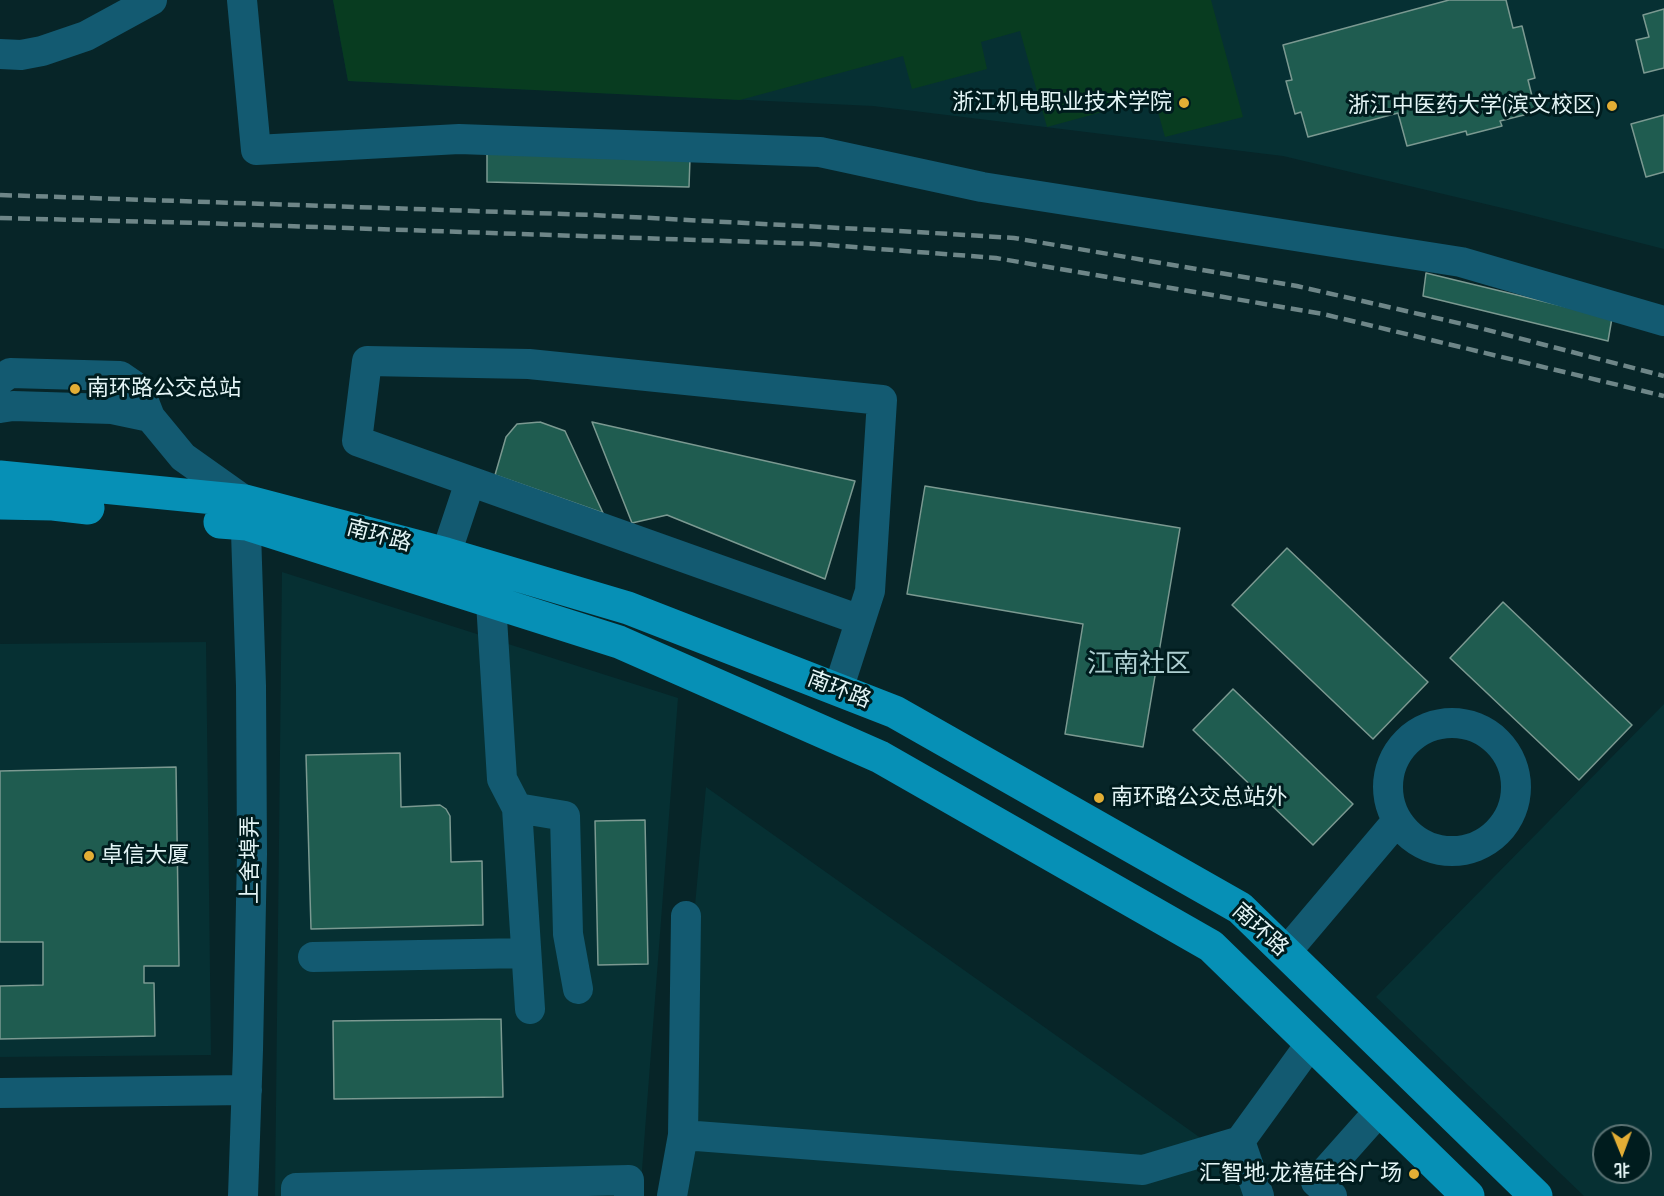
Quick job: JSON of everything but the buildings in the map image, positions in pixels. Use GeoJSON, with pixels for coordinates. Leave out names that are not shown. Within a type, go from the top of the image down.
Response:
{"type":"FeatureCollection","features":[{"type":"Feature","properties":{"kind":"main road","name":"南环路"},"geometry":{"type":"LineString","coordinates":[[0,477],[246,513],[446,554],[628,608],[895,712],[1240,908],[1536,1196]]}},
{"type":"Feature","properties":{"kind":"main road","name":"南环路"},"geometry":{"type":"LineString","coordinates":[[0,503],[246,513],[491,602],[619,642],[880,758],[1211,946],[1468,1196]]}},
{"type":"Feature","properties":{"kind":"street"},"geometry":{"type":"LineString","coordinates":[[242,0],[256,150],[459,139],[820,152],[982,187],[1461,262],[1664,321]]}},
{"type":"Feature","properties":{"kind":"street"},"geometry":{"type":"LineString","coordinates":[[0,54],[21,55],[42,51],[86,36],[150,1]]}},
{"type":"Feature","properties":{"kind":"street"},"geometry":{"type":"LineString","coordinates":[[838,690],[870,591],[882,400],[529,364],[367,361],[357,441],[860,620]]}},
{"type":"Feature","properties":{"kind":"street"},"geometry":{"type":"LineString","coordinates":[[0,380],[10,374],[120,376],[139,389],[150,417],[183,457],[246,513]]}},
{"type":"Feature","properties":{"kind":"street"},"geometry":{"type":"LineString","coordinates":[[0,408],[13,406],[111,409],[150,417]]}},
{"type":"Feature","properties":{"kind":"street"},"geometry":{"type":"LineString","coordinates":[[446,554],[470,482]]}},
{"type":"Feature","properties":{"kind":"street","name":"上舍埠弄"},"geometry":{"type":"LineString","coordinates":[[243,1196],[252,842],[251,686],[246,513]]}},
{"type":"Feature","properties":{"kind":"street"},"geometry":{"type":"LineString","coordinates":[[491,602],[502,779],[518,808],[530,1009]]}},
{"type":"Feature","properties":{"kind":"street"},"geometry":{"type":"LineString","coordinates":[[1454,723],[1470,726],[1486,732],[1509,756],[1515,772],[1517,789],[1514,806],[1497,834],[1483,843],[1467,850],[1451,852],[1434,849],[1405,832],[1400,824],[1389,802],[1390,769],[1397,754],[1407,741],[1421,731],[1437,725],[1454,723]]}},
{"type":"Feature","properties":{"kind":"street"},"geometry":{"type":"LineString","coordinates":[[518,808],[565,816],[568,934],[578,989]]}},
{"type":"Feature","properties":{"kind":"street"},"geometry":{"type":"LineString","coordinates":[[1286,952],[1391,828],[1400,824]]}},
{"type":"Feature","properties":{"kind":"street"},"geometry":{"type":"LineString","coordinates":[[672,1196],[683,1135],[686,916]]}},
{"type":"Feature","properties":{"kind":"street"},"geometry":{"type":"LineString","coordinates":[[313,957],[526,953]]}},
{"type":"Feature","properties":{"kind":"street"},"geometry":{"type":"LineString","coordinates":[[683,1135],[1143,1170],[1240,1141],[1311,1043]]}},
{"type":"Feature","properties":{"kind":"street"},"geometry":{"type":"LineString","coordinates":[[0,1093],[247,1090]]}},
{"type":"Feature","properties":{"kind":"street"},"geometry":{"type":"LineString","coordinates":[[1332,1196],[1316,1182],[1380,1110]]}},
{"type":"Feature","properties":{"kind":"street"},"geometry":{"type":"LineString","coordinates":[[1240,1141],[1259,1196]]}},
{"type":"Feature","properties":{"kind":"street"},"geometry":{"type":"LineString","coordinates":[[296,1196],[297,1188],[629,1180],[629,1196]]}},
{"type":"Feature","properties":{"kind":"shaded area","name":"浙江机电职业技术学院"},"geometry":{"type":"Polygon","coordinates":[[[333,0],[1664,0],[1664,249],[1283,156],[873,106],[348,81],[333,0]]]}},
{"type":"Feature","properties":{"kind":"shaded area"},"geometry":{"type":"Polygon","coordinates":[[[282,572],[678,698],[640,1196],[275,1196],[282,572]]]}},
{"type":"Feature","properties":{"kind":"shaded area"},"geometry":{"type":"Polygon","coordinates":[[[206,642],[211,1055],[0,1057],[0,644],[206,642]]]}},
{"type":"Feature","properties":{"kind":"shaded area"},"geometry":{"type":"Polygon","coordinates":[[[1664,704],[1664,1196],[1584,1196],[1376,997],[1664,704]]]}},
{"type":"Feature","properties":{"kind":"shaded area"},"geometry":{"type":"Polygon","coordinates":[[[706,787],[1257,1178],[1254,1196],[668,1196],[706,787]]]}},
{"type":"Feature","properties":{"kind":"green space"},"geometry":{"type":"Polygon","coordinates":[[[333,0],[1211,0],[1243,117],[1165,137],[1154,98],[1047,127],[1020,31],[981,42],[987,69],[912,89],[903,56],[740,100],[348,81],[333,0]]]}},
{"type":"Feature","properties":{"kind":"railway"},"geometry":{"type":"LineString","coordinates":[[0,195],[593,215],[1014,238],[1297,286],[1480,328],[1664,376]]}},
{"type":"Feature","properties":{"kind":"railway"},"geometry":{"type":"LineString","coordinates":[[0,218],[815,244],[996,258],[1323,314],[1664,396]]}},
{"type":"Feature","properties":{"kind":"place","name":"浙江机电职业技术学院"},"geometry":{"type":"Point","coordinates":[1184,103]}},
{"type":"Feature","properties":{"kind":"place","name":"浙江中医药大学(滨文校区)"},"geometry":{"type":"Point","coordinates":[1612,106]}},
{"type":"Feature","properties":{"kind":"place","name":"南环路公交总站"},"geometry":{"type":"Point","coordinates":[75,389]}},
{"type":"Feature","properties":{"kind":"place","name":"南环路公交总站外"},"geometry":{"type":"Point","coordinates":[1099,798]}},
{"type":"Feature","properties":{"kind":"place","name":"卓信大厦"},"geometry":{"type":"Point","coordinates":[89,856]}},
{"type":"Feature","properties":{"kind":"place","name":"汇智地·龙禧硅谷广场"},"geometry":{"type":"Point","coordinates":[1414,1174]}},
{"type":"Feature","properties":{"kind":"district","name":"江南社区"},"geometry":{"type":"Point","coordinates":[1139,665]}}]}
